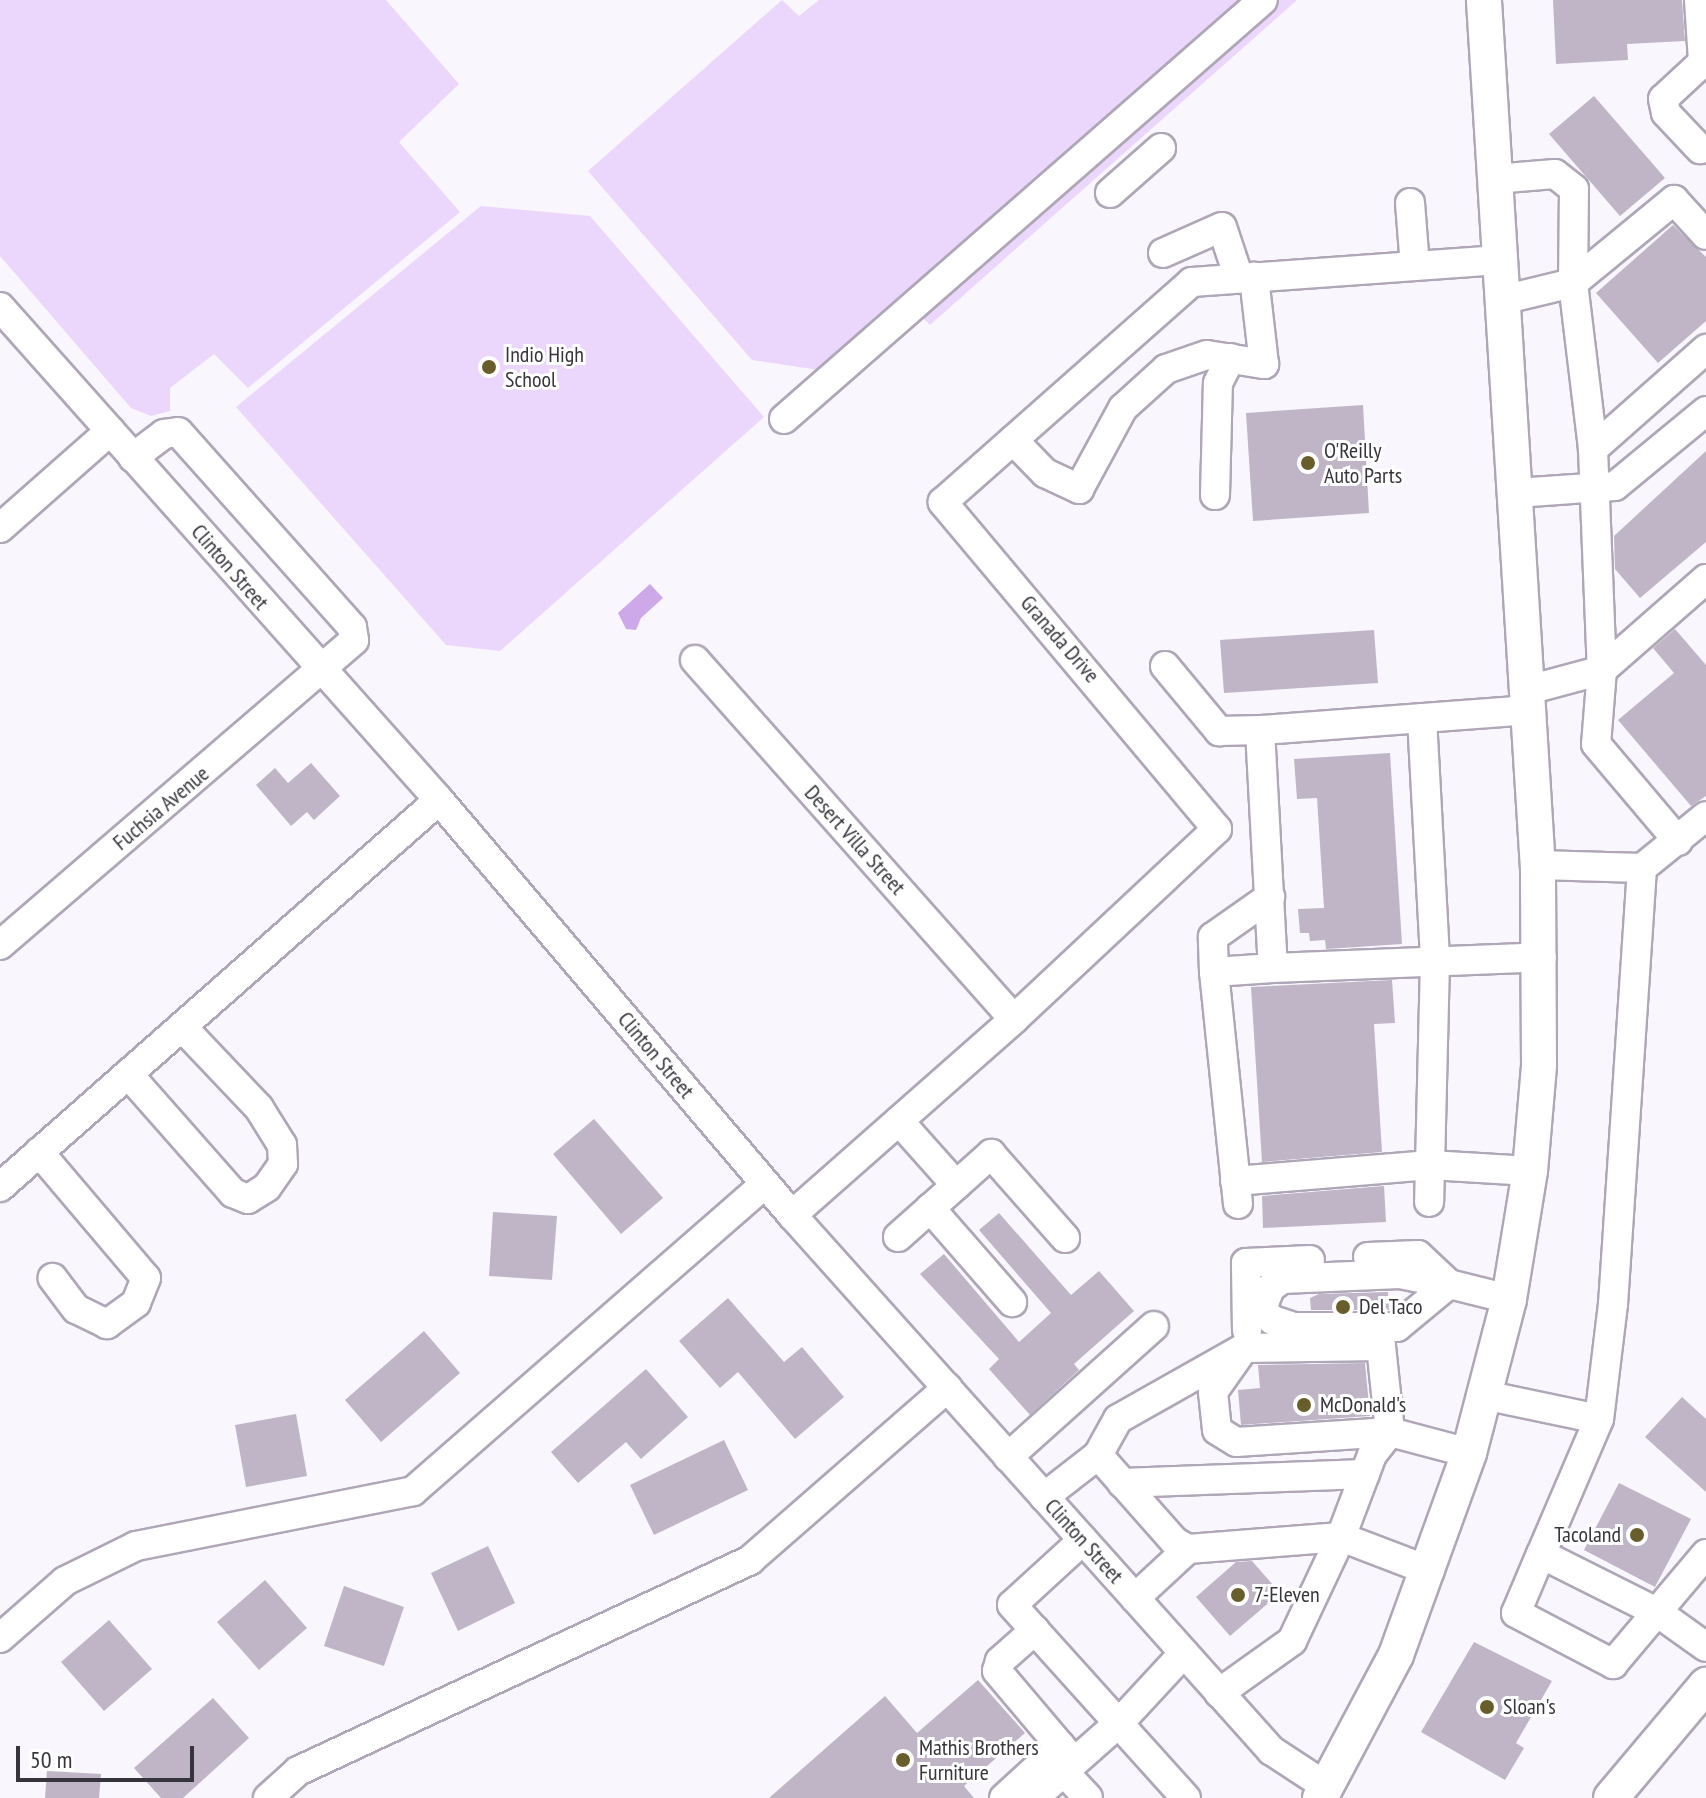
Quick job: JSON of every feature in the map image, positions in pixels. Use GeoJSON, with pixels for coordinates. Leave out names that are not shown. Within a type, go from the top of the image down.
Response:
{"type":"FeatureCollection","features":[{"type":"Feature","properties":{"kind":"main road"},"geometry":{"type":"LineString","coordinates":[[1330,1794],[1396,1655],[1430,1571],[1469,1453],[1509,1299],[1530,1171],[1542,957],[1484,0]]}},
{"type":"Feature","properties":{"kind":"main road"},"geometry":{"type":"LineString","coordinates":[[1611,1798],[1706,1685]]}},
{"type":"Feature","properties":{"kind":"street"},"geometry":{"type":"LineString","coordinates":[[784,419],[1263,0]]}},
{"type":"Feature","properties":{"kind":"street"},"geometry":{"type":"LineString","coordinates":[[1699,0],[1703,62],[1663,99],[1666,113],[1700,149]]}},
{"type":"Feature","properties":{"kind":"street"},"geometry":{"type":"LineString","coordinates":[[1110,193],[1161,148]]}},
{"type":"Feature","properties":{"kind":"street"},"geometry":{"type":"LineString","coordinates":[[1494,179],[1555,174],[1574,189],[1573,283],[1593,449],[1602,670],[1596,744],[1678,841]]}},
{"type":"Feature","properties":{"kind":"street"},"geometry":{"type":"LineString","coordinates":[[1502,300],[1573,283],[1674,200],[1706,235]]}},
{"type":"Feature","properties":{"kind":"street"},"geometry":{"type":"LineString","coordinates":[[1410,203],[1415,266]]}},
{"type":"Feature","properties":{"kind":"street"},"geometry":{"type":"LineString","coordinates":[[1013,440],[1045,473],[1079,489],[1123,408],[1166,369],[1207,355],[1264,364],[1246,278],[1222,227],[1163,253]]}},
{"type":"Feature","properties":{"kind":"street","name":"Granada Drive"},"geometry":{"type":"LineString","coordinates":[[792,1215],[1014,1019],[1217,829],[943,502],[1192,282],[1499,260]]}},
{"type":"Feature","properties":{"kind":"street","name":"Clinton Street"},"geometry":{"type":"LineString","coordinates":[[0,307],[439,800],[792,1215],[1219,1693],[1272,1751],[1330,1794]]}},
{"type":"Feature","properties":{"kind":"street"},"geometry":{"type":"LineString","coordinates":[[1593,449],[1706,349]]}},
{"type":"Feature","properties":{"kind":"street"},"geometry":{"type":"LineString","coordinates":[[1215,495],[1218,383],[1231,358]]}},
{"type":"Feature","properties":{"kind":"street"},"geometry":{"type":"LineString","coordinates":[[1516,493],[1594,491],[1615,486],[1706,411]]}},
{"type":"Feature","properties":{"kind":"street"},"geometry":{"type":"LineString","coordinates":[[0,528],[110,431]]}},
{"type":"Feature","properties":{"kind":"street","name":"Fuchsia Avenue"},"geometry":{"type":"LineString","coordinates":[[0,945],[322,671],[354,640],[341,615],[178,432],[164,434],[133,457]]}},
{"type":"Feature","properties":{"kind":"street"},"geometry":{"type":"LineString","coordinates":[[1165,666],[1219,731],[1422,718],[1528,700],[1602,670],[1706,579]]}},
{"type":"Feature","properties":{"kind":"street","name":"Desert Villa Street"},"geometry":{"type":"LineString","coordinates":[[695,660],[1014,1019]]}},
{"type":"Feature","properties":{"kind":"street"},"geometry":{"type":"LineString","coordinates":[[1422,718],[1435,961],[1429,1202]]}},
{"type":"Feature","properties":{"kind":"street"},"geometry":{"type":"LineString","coordinates":[[1260,730],[1273,968]]}},
{"type":"Feature","properties":{"kind":"street"},"geometry":{"type":"LineString","coordinates":[[0,1187],[439,800]]}},
{"type":"Feature","properties":{"kind":"street"},"geometry":{"type":"LineString","coordinates":[[1538,865],[1642,868],[1706,816]]}},
{"type":"Feature","properties":{"kind":"street"},"geometry":{"type":"LineString","coordinates":[[1642,868],[1613,1304],[1599,1419],[1516,1613],[1613,1664],[1706,1554]]}},
{"type":"Feature","properties":{"kind":"street"},"geometry":{"type":"LineString","coordinates":[[1270,897],[1213,937],[1236,1192],[1430,1165],[1530,1171]]}},
{"type":"Feature","properties":{"kind":"street"},"geometry":{"type":"LineString","coordinates":[[1214,972],[1542,957]]}},
{"type":"Feature","properties":{"kind":"street"},"geometry":{"type":"LineString","coordinates":[[128,1074],[233,1193],[248,1199],[267,1187],[283,1164],[282,1145],[259,1108],[182,1027]]}},
{"type":"Feature","properties":{"kind":"street"},"geometry":{"type":"LineString","coordinates":[[899,1121],[956,1185]]}},
{"type":"Feature","properties":{"kind":"street"},"geometry":{"type":"LineString","coordinates":[[39,1152],[146,1278],[136,1303],[107,1324],[76,1309],[53,1278]]}},
{"type":"Feature","properties":{"kind":"street"},"geometry":{"type":"LineString","coordinates":[[898,1237],[991,1154],[1065,1238]]}},
{"type":"Feature","properties":{"kind":"street"},"geometry":{"type":"LineString","coordinates":[[0,1638],[65,1581],[136,1546],[413,1491],[765,1184]]}},
{"type":"Feature","properties":{"kind":"street"},"geometry":{"type":"LineString","coordinates":[[930,1208],[1012,1302]]}},
{"type":"Feature","properties":{"kind":"street"},"geometry":{"type":"LineString","coordinates":[[1449,1284],[1418,1255],[1246,1263],[1245,1339],[1213,1392],[1217,1430],[1236,1442],[1390,1432],[1469,1453]]}},
{"type":"Feature","properties":{"kind":"street"},"geometry":{"type":"LineString","coordinates":[[1449,1284],[1397,1327],[1294,1327],[1272,1320],[1262,1309],[1270,1288],[1282,1279],[1400,1274],[1449,1284],[1509,1299]]}},
{"type":"Feature","properties":{"kind":"street"},"geometry":{"type":"LineString","coordinates":[[1008,1457],[1154,1326]]}},
{"type":"Feature","properties":{"kind":"street"},"geometry":{"type":"LineString","coordinates":[[1044,1497],[1098,1455],[1118,1419],[1245,1339],[1381,1346],[1390,1432],[1372,1455],[1341,1537],[1292,1641],[1219,1693]]}},
{"type":"Feature","properties":{"kind":"street"},"geometry":{"type":"LineString","coordinates":[[268,1798],[298,1771],[750,1560],[947,1388]]}},
{"type":"Feature","properties":{"kind":"street"},"geometry":{"type":"LineString","coordinates":[[1484,1395],[1599,1419]]}},
{"type":"Feature","properties":{"kind":"street"},"geometry":{"type":"LineString","coordinates":[[1098,1455],[1188,1549]]}},
{"type":"Feature","properties":{"kind":"street"},"geometry":{"type":"LineString","coordinates":[[1122,1483],[1365,1474]]}},
{"type":"Feature","properties":{"kind":"street"},"geometry":{"type":"LineString","coordinates":[[1135,1598],[1188,1549],[1341,1537],[1430,1571]]}},
{"type":"Feature","properties":{"kind":"street"},"geometry":{"type":"LineString","coordinates":[[1083,1540],[1012,1605],[1186,1798]]}},
{"type":"Feature","properties":{"kind":"street"},"geometry":{"type":"LineString","coordinates":[[1541,1554],[1657,1612],[1706,1647]]}},
{"type":"Feature","properties":{"kind":"street"},"geometry":{"type":"LineString","coordinates":[[1035,1630],[1000,1661],[997,1671],[1066,1760],[1088,1798]]}},
{"type":"Feature","properties":{"kind":"street"},"geometry":{"type":"LineString","coordinates":[[1004,1798],[1120,1722],[1184,1653]]}},
{"type":"Feature","properties":{"kind":"street"},"geometry":{"type":"LineString","coordinates":[[1034,1798],[1066,1760]]}},
{"type":"Feature","properties":{"kind":"shaded area"},"geometry":{"type":"Polygon","coordinates":[[[0,0],[386,0],[459,84],[399,142],[460,212],[248,388],[214,354],[170,388],[170,411],[151,416],[131,408],[0,256],[0,0]]]}},
{"type":"Feature","properties":{"kind":"shaded area"},"geometry":{"type":"Polygon","coordinates":[[[782,0],[799,16],[819,0],[1297,0],[930,325],[909,304],[826,371],[752,360],[588,171],[782,0]]]}},
{"type":"Feature","properties":{"kind":"shaded area"},"geometry":{"type":"Polygon","coordinates":[[[481,206],[590,216],[764,417],[500,651],[446,645],[236,407],[481,206]]]}},
{"type":"Feature","properties":{"kind":"shaded area"},"geometry":{"type":"Polygon","coordinates":[[[650,584],[663,598],[641,618],[636,630],[626,629],[618,613],[650,584]]]}},
{"type":"Feature","properties":{"kind":"building"},"geometry":{"type":"Polygon","coordinates":[[[1553,0],[1682,0],[1685,41],[1627,44],[1628,60],[1556,64],[1553,0]]]}},
{"type":"Feature","properties":{"kind":"building"},"geometry":{"type":"Polygon","coordinates":[[[1594,96],[1665,178],[1620,216],[1549,134],[1594,96]]]}},
{"type":"Feature","properties":{"kind":"building"},"geometry":{"type":"Polygon","coordinates":[[[1673,225],[1706,257],[1706,321],[1658,363],[1596,293],[1673,225]]]}},
{"type":"Feature","properties":{"kind":"building","name":"O'Reilly Auto Parts"},"geometry":{"type":"Polygon","coordinates":[[[1363,405],[1369,513],[1253,521],[1246,413],[1363,405]]]}},
{"type":"Feature","properties":{"kind":"building"},"geometry":{"type":"Polygon","coordinates":[[[1706,451],[1706,542],[1640,598],[1615,569],[1614,536],[1706,451]]]}},
{"type":"Feature","properties":{"kind":"building"},"geometry":{"type":"Polygon","coordinates":[[[1675,629],[1706,665],[1706,796],[1691,806],[1618,720],[1674,673],[1653,648],[1675,629]]]}},
{"type":"Feature","properties":{"kind":"building"},"geometry":{"type":"Polygon","coordinates":[[[1374,630],[1378,683],[1224,693],[1220,640],[1374,630]]]}},
{"type":"Feature","properties":{"kind":"building"},"geometry":{"type":"Polygon","coordinates":[[[1390,753],[1402,944],[1326,949],[1325,940],[1310,941],[1309,933],[1300,933],[1298,909],[1324,908],[1317,798],[1297,799],[1294,759],[1390,753]]]}},
{"type":"Feature","properties":{"kind":"building"},"geometry":{"type":"Polygon","coordinates":[[[311,763],[340,796],[314,820],[307,812],[291,826],[256,785],[275,768],[288,783],[311,763]]]}},
{"type":"Feature","properties":{"kind":"building"},"geometry":{"type":"Polygon","coordinates":[[[1392,980],[1395,1023],[1374,1024],[1382,1152],[1262,1162],[1251,987],[1392,980]]]}},
{"type":"Feature","properties":{"kind":"building"},"geometry":{"type":"Polygon","coordinates":[[[594,1119],[663,1198],[621,1234],[553,1154],[594,1119]]]}},
{"type":"Feature","properties":{"kind":"building"},"geometry":{"type":"Polygon","coordinates":[[[1384,1186],[1386,1222],[1263,1228],[1262,1196],[1384,1186]]]}},
{"type":"Feature","properties":{"kind":"building"},"geometry":{"type":"Polygon","coordinates":[[[493,1212],[557,1216],[552,1280],[489,1276],[493,1212]]]}},
{"type":"Feature","properties":{"kind":"building"},"geometry":{"type":"Polygon","coordinates":[[[999,1213],[1071,1295],[1099,1271],[1134,1311],[1074,1364],[1079,1370],[1030,1415],[989,1369],[999,1359],[920,1274],[944,1254],[1019,1342],[1051,1313],[979,1230],[999,1213]]]}},
{"type":"Feature","properties":{"kind":"building"},"geometry":{"type":"Polygon","coordinates":[[[1388,1292],[1389,1310],[1311,1310],[1310,1298],[1319,1294],[1388,1292]]]}},
{"type":"Feature","properties":{"kind":"building"},"geometry":{"type":"Polygon","coordinates":[[[728,1298],[784,1362],[802,1347],[844,1397],[795,1439],[738,1372],[720,1388],[679,1341],[728,1298]]]}},
{"type":"Feature","properties":{"kind":"building"},"geometry":{"type":"Polygon","coordinates":[[[424,1331],[460,1373],[381,1442],[345,1400],[424,1331]]]}},
{"type":"Feature","properties":{"kind":"building","name":"McDonald's"},"geometry":{"type":"Polygon","coordinates":[[[1365,1363],[1370,1416],[1241,1425],[1238,1390],[1260,1388],[1258,1365],[1365,1363]]]}},
{"type":"Feature","properties":{"kind":"building"},"geometry":{"type":"Polygon","coordinates":[[[646,1369],[688,1417],[641,1459],[626,1442],[578,1483],[551,1452],[646,1369]]]}},
{"type":"Feature","properties":{"kind":"building"},"geometry":{"type":"Polygon","coordinates":[[[1682,1397],[1706,1419],[1706,1492],[1645,1437],[1682,1397]]]}},
{"type":"Feature","properties":{"kind":"building"},"geometry":{"type":"Polygon","coordinates":[[[296,1414],[307,1476],[246,1487],[235,1425],[296,1414]]]}},
{"type":"Feature","properties":{"kind":"building"},"geometry":{"type":"Polygon","coordinates":[[[724,1440],[748,1490],[654,1535],[630,1485],[724,1440]]]}},
{"type":"Feature","properties":{"kind":"building","name":"Tacoland"},"geometry":{"type":"Polygon","coordinates":[[[1619,1483],[1691,1519],[1655,1587],[1584,1550],[1619,1483]]]}},
{"type":"Feature","properties":{"kind":"building"},"geometry":{"type":"Polygon","coordinates":[[[488,1546],[515,1603],[458,1631],[431,1573],[488,1546]]]}},
{"type":"Feature","properties":{"kind":"building","name":"7-Eleven"},"geometry":{"type":"Polygon","coordinates":[[[1252,1561],[1280,1593],[1230,1636],[1196,1597],[1236,1562],[1252,1561]]]}},
{"type":"Feature","properties":{"kind":"building"},"geometry":{"type":"Polygon","coordinates":[[[265,1580],[307,1628],[259,1670],[217,1622],[265,1580]]]}},
{"type":"Feature","properties":{"kind":"building"},"geometry":{"type":"Polygon","coordinates":[[[344,1586],[404,1607],[384,1666],[324,1646],[344,1586]]]}},
{"type":"Feature","properties":{"kind":"building"},"geometry":{"type":"Polygon","coordinates":[[[109,1620],[152,1669],[104,1711],[61,1662],[109,1620]]]}},
{"type":"Feature","properties":{"kind":"building","name":"Sloan's"},"geometry":{"type":"Polygon","coordinates":[[[1474,1642],[1552,1681],[1516,1743],[1524,1748],[1505,1780],[1421,1732],[1474,1642]]]}},
{"type":"Feature","properties":{"kind":"building","name":"Mathis Brothers Furniture"},"geometry":{"type":"Polygon","coordinates":[[[978,1680],[1025,1733],[964,1786],[974,1798],[769,1798],[885,1696],[917,1733],[978,1680]]]}},
{"type":"Feature","properties":{"kind":"building"},"geometry":{"type":"Polygon","coordinates":[[[213,1698],[249,1738],[183,1798],[161,1798],[134,1768],[213,1698]]]}},
{"type":"Feature","properties":{"kind":"building"},"geometry":{"type":"Polygon","coordinates":[[[47,1771],[101,1774],[99,1798],[45,1798],[47,1771]]]}},
{"type":"Feature","properties":{"kind":"place","name":"Indio High School"},"geometry":{"type":"Point","coordinates":[489,367]}},
{"type":"Feature","properties":{"kind":"place","name":"O'Reilly Auto Parts"},"geometry":{"type":"Point","coordinates":[1308,463]}},
{"type":"Feature","properties":{"kind":"place","name":"Del Taco"},"geometry":{"type":"Point","coordinates":[1343,1307]}},
{"type":"Feature","properties":{"kind":"place","name":"McDonald's"},"geometry":{"type":"Point","coordinates":[1304,1405]}},
{"type":"Feature","properties":{"kind":"place","name":"Tacoland"},"geometry":{"type":"Point","coordinates":[1637,1535]}},
{"type":"Feature","properties":{"kind":"place","name":"7-Eleven"},"geometry":{"type":"Point","coordinates":[1238,1595]}},
{"type":"Feature","properties":{"kind":"place","name":"Sloan's"},"geometry":{"type":"Point","coordinates":[1487,1707]}},
{"type":"Feature","properties":{"kind":"place","name":"Mathis Brothers Furniture"},"geometry":{"type":"Point","coordinates":[903,1760]}}]}
